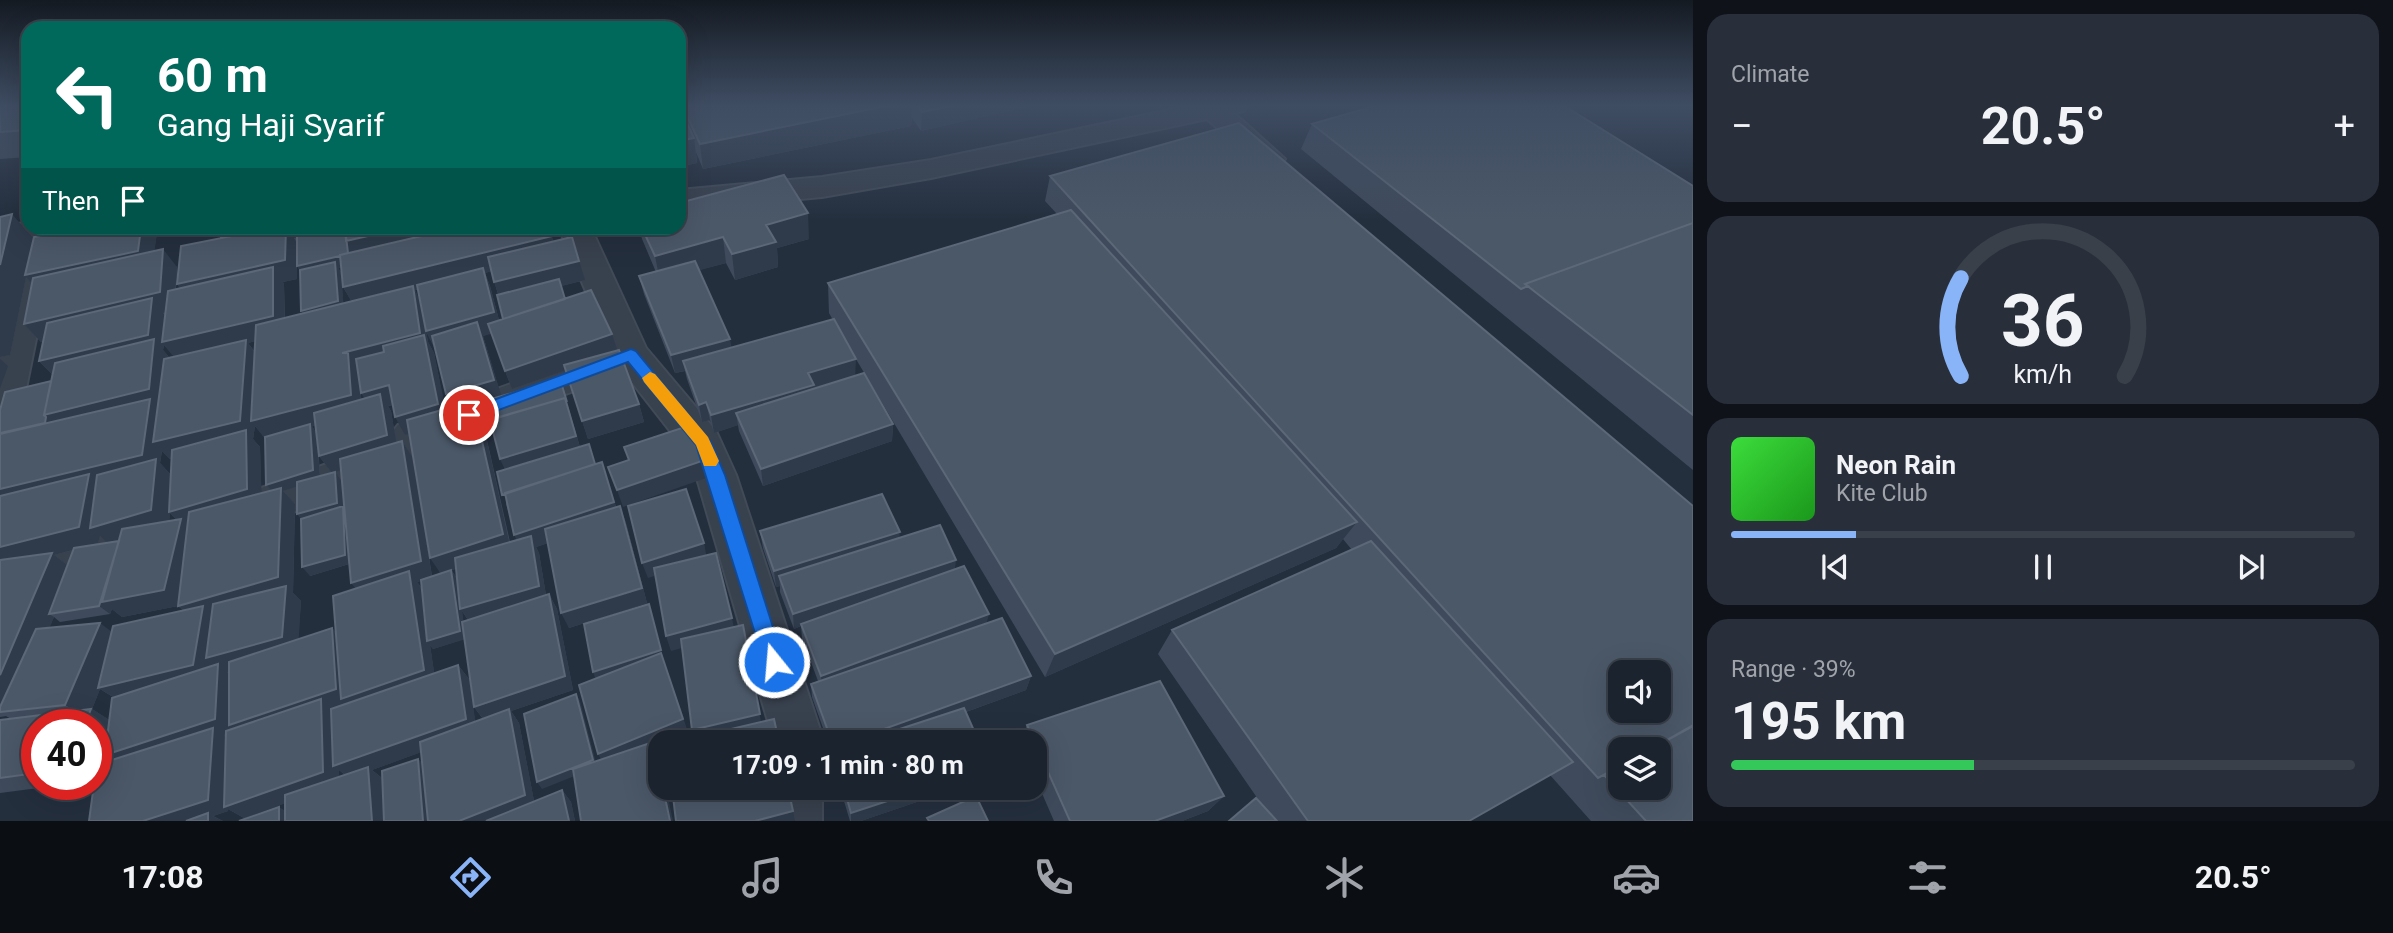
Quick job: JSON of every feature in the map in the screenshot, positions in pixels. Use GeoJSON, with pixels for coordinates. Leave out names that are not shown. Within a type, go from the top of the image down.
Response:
{"type":"FeatureCollection","features":[{"type":"Feature","properties":{"kind":"street"},"geometry":{"type":"LineString","coordinates":[[686,199],[822,187],[932,169],[1053,143]]}},
{"type":"Feature","properties":{"kind":"street"},"geometry":{"type":"LineString","coordinates":[[1259,143],[1297,182]]}},
{"type":"Feature","properties":{"kind":"street"},"geometry":{"type":"LineString","coordinates":[[0,239],[21,235]]}},
{"type":"Feature","properties":{"kind":"street"},"geometry":{"type":"LineString","coordinates":[[0,423],[48,235]]}},
{"type":"Feature","properties":{"kind":"street"},"geometry":{"type":"LineString","coordinates":[[578,235],[631,355],[702,442],[716,475],[795,730]]}},
{"type":"Feature","properties":{"kind":"street"},"geometry":{"type":"LineString","coordinates":[[198,528],[273,504],[398,454],[412,436],[631,355]]}},
{"type":"Feature","properties":{"kind":"street"},"geometry":{"type":"LineString","coordinates":[[0,573],[159,537]]}},
{"type":"Feature","properties":{"kind":"street"},"geometry":{"type":"LineString","coordinates":[[796,821],[797,800]]}},
{"type":"Feature","properties":{"kind":"building"},"geometry":{"type":"Polygon","coordinates":[[[1167,143],[1263,143],[1693,506],[1693,725],[1671,738],[1608,737],[1608,773],[1598,778],[1050,176],[1167,143]]]}},
{"type":"Feature","properties":{"kind":"building"},"geometry":{"type":"Polygon","coordinates":[[[1336,143],[1624,143],[1693,186],[1693,223],[1525,284],[1528,286],[1521,289],[1336,143]]]}},
{"type":"Feature","properties":{"kind":"building"},"geometry":{"type":"Polygon","coordinates":[[[784,175],[808,213],[766,225],[776,242],[732,254],[723,237],[655,256],[645,235],[686,235],[686,201],[784,175]]]}},
{"type":"Feature","properties":{"kind":"building"},"geometry":{"type":"Polygon","coordinates":[[[1071,210],[1357,522],[1055,654],[828,283],[1071,210]]]}},
{"type":"Feature","properties":{"kind":"building"},"geometry":{"type":"Polygon","coordinates":[[[12,214],[0,265],[0,217],[12,214]]]}},
{"type":"Feature","properties":{"kind":"building"},"geometry":{"type":"Polygon","coordinates":[[[1693,223],[1693,415],[1525,284],[1693,223]]]}},
{"type":"Feature","properties":{"kind":"building"},"geometry":{"type":"Polygon","coordinates":[[[140,235],[138,251],[25,275],[34,237],[140,235]]]}},
{"type":"Feature","properties":{"kind":"building"},"geometry":{"type":"Polygon","coordinates":[[[237,235],[286,235],[285,260],[177,284],[181,246],[237,235]]]}},
{"type":"Feature","properties":{"kind":"building"},"geometry":{"type":"Polygon","coordinates":[[[297,235],[346,235],[348,253],[297,266],[297,235]]]}},
{"type":"Feature","properties":{"kind":"building"},"geometry":{"type":"Polygon","coordinates":[[[346,235],[372,235],[346,241],[346,235]]]}},
{"type":"Feature","properties":{"kind":"building"},"geometry":{"type":"Polygon","coordinates":[[[426,235],[552,236],[343,287],[340,255],[426,235]]]}},
{"type":"Feature","properties":{"kind":"building"},"geometry":{"type":"Polygon","coordinates":[[[572,237],[579,261],[494,282],[488,257],[572,237]]]}},
{"type":"Feature","properties":{"kind":"building"},"geometry":{"type":"Polygon","coordinates":[[[163,249],[160,292],[24,324],[33,278],[163,249]]]}},
{"type":"Feature","properties":{"kind":"building"},"geometry":{"type":"Polygon","coordinates":[[[695,261],[730,339],[671,355],[639,276],[695,261]]]}},
{"type":"Feature","properties":{"kind":"building"},"geometry":{"type":"Polygon","coordinates":[[[335,262],[338,301],[301,311],[300,270],[335,262]]]}},
{"type":"Feature","properties":{"kind":"building"},"geometry":{"type":"Polygon","coordinates":[[[273,267],[273,316],[162,342],[168,291],[273,267]]]}},
{"type":"Feature","properties":{"kind":"building"},"geometry":{"type":"Polygon","coordinates":[[[483,268],[494,312],[426,331],[417,285],[483,268]]]}},
{"type":"Feature","properties":{"kind":"building"},"geometry":{"type":"Polygon","coordinates":[[[559,279],[565,299],[503,319],[497,295],[559,279]]]}},
{"type":"Feature","properties":{"kind":"building"},"geometry":{"type":"Polygon","coordinates":[[[413,286],[420,333],[342,353],[348,353],[351,395],[251,421],[256,325],[413,286]]]}},
{"type":"Feature","properties":{"kind":"building"},"geometry":{"type":"Polygon","coordinates":[[[591,290],[612,334],[505,371],[488,324],[591,290]]]}},
{"type":"Feature","properties":{"kind":"building"},"geometry":{"type":"Polygon","coordinates":[[[152,298],[148,335],[39,361],[47,323],[152,298]]]}},
{"type":"Feature","properties":{"kind":"building"},"geometry":{"type":"Polygon","coordinates":[[[834,319],[856,359],[808,373],[814,385],[711,415],[706,402],[699,405],[683,361],[834,319]]]}},
{"type":"Feature","properties":{"kind":"building"},"geometry":{"type":"Polygon","coordinates":[[[477,322],[494,380],[446,394],[432,336],[477,322]]]}},
{"type":"Feature","properties":{"kind":"building"},"geometry":{"type":"Polygon","coordinates":[[[424,335],[438,404],[395,417],[389,385],[361,393],[356,359],[384,352],[383,346],[424,335]]]}},
{"type":"Feature","properties":{"kind":"building"},"geometry":{"type":"Polygon","coordinates":[[[154,339],[149,389],[44,415],[55,363],[154,339]]]}},
{"type":"Feature","properties":{"kind":"building"},"geometry":{"type":"Polygon","coordinates":[[[246,340],[240,421],[153,442],[164,359],[246,340]]]}},
{"type":"Feature","properties":{"kind":"building"},"geometry":{"type":"Polygon","coordinates":[[[619,350],[639,404],[582,421],[564,365],[619,350]]]}},
{"type":"Feature","properties":{"kind":"building"},"geometry":{"type":"Polygon","coordinates":[[[864,373],[893,424],[761,469],[736,413],[864,373]]]}},
{"type":"Feature","properties":{"kind":"building"},"geometry":{"type":"Polygon","coordinates":[[[560,379],[567,402],[565,398],[492,419],[488,400],[560,379]]]}},
{"type":"Feature","properties":{"kind":"building"},"geometry":{"type":"Polygon","coordinates":[[[51,381],[44,415],[45,423],[0,433],[0,410],[5,392],[51,381]]]}},
{"type":"Feature","properties":{"kind":"building"},"geometry":{"type":"Polygon","coordinates":[[[380,394],[387,435],[319,456],[314,413],[380,394]]]}},
{"type":"Feature","properties":{"kind":"building"},"geometry":{"type":"Polygon","coordinates":[[[565,398],[576,436],[500,459],[490,420],[565,398]]]}},
{"type":"Feature","properties":{"kind":"building"},"geometry":{"type":"Polygon","coordinates":[[[150,399],[142,455],[0,489],[0,434],[150,399]]]}},
{"type":"Feature","properties":{"kind":"building"},"geometry":{"type":"Polygon","coordinates":[[[473,401],[503,534],[430,558],[407,420],[473,401]]]}},
{"type":"Feature","properties":{"kind":"building"},"geometry":{"type":"Polygon","coordinates":[[[310,424],[313,470],[266,485],[265,437],[310,424]]]}},
{"type":"Feature","properties":{"kind":"building"},"geometry":{"type":"Polygon","coordinates":[[[688,426],[702,461],[617,490],[608,467],[629,460],[624,447],[688,426]]]}},
{"type":"Feature","properties":{"kind":"building"},"geometry":{"type":"Polygon","coordinates":[[[246,430],[247,489],[169,512],[172,450],[246,430]]]}},
{"type":"Feature","properties":{"kind":"building"},"geometry":{"type":"Polygon","coordinates":[[[402,441],[421,561],[351,583],[340,459],[402,441]]]}},
{"type":"Feature","properties":{"kind":"building"},"geometry":{"type":"Polygon","coordinates":[[[589,444],[595,464],[502,495],[497,472],[589,444]]]}},
{"type":"Feature","properties":{"kind":"building"},"geometry":{"type":"Polygon","coordinates":[[[156,459],[151,510],[90,528],[97,475],[156,459]]]}},
{"type":"Feature","properties":{"kind":"building"},"geometry":{"type":"Polygon","coordinates":[[[602,462],[614,502],[514,535],[505,493],[602,462]]]}},
{"type":"Feature","properties":{"kind":"building"},"geometry":{"type":"Polygon","coordinates":[[[335,472],[337,503],[297,514],[297,482],[335,472]]]}},
{"type":"Feature","properties":{"kind":"building"},"geometry":{"type":"Polygon","coordinates":[[[89,474],[79,527],[0,547],[0,496],[89,474]]]}},
{"type":"Feature","properties":{"kind":"building"},"geometry":{"type":"Polygon","coordinates":[[[281,488],[278,577],[178,606],[189,512],[281,488]]]}},
{"type":"Feature","properties":{"kind":"building"},"geometry":{"type":"Polygon","coordinates":[[[686,489],[704,543],[642,563],[628,506],[686,489]]]}},
{"type":"Feature","properties":{"kind":"building"},"geometry":{"type":"Polygon","coordinates":[[[882,494],[900,532],[774,571],[760,531],[882,494]]]}},
{"type":"Feature","properties":{"kind":"building"},"geometry":{"type":"Polygon","coordinates":[[[343,506],[345,555],[302,567],[301,519],[343,506]]]}},
{"type":"Feature","properties":{"kind":"building"},"geometry":{"type":"Polygon","coordinates":[[[620,506],[642,588],[561,613],[545,529],[620,506]]]}},
{"type":"Feature","properties":{"kind":"building"},"geometry":{"type":"Polygon","coordinates":[[[181,519],[164,590],[102,602],[122,529],[181,519]]]}},
{"type":"Feature","properties":{"kind":"building"},"geometry":{"type":"Polygon","coordinates":[[[940,525],[956,560],[793,614],[779,576],[940,525]]]}},
{"type":"Feature","properties":{"kind":"building"},"geometry":{"type":"Polygon","coordinates":[[[531,536],[539,586],[460,609],[455,558],[531,536]]]}},
{"type":"Feature","properties":{"kind":"building"},"geometry":{"type":"Polygon","coordinates":[[[119,541],[99,606],[49,614],[74,548],[119,541]]]}},
{"type":"Feature","properties":{"kind":"building"},"geometry":{"type":"Polygon","coordinates":[[[1371,541],[1573,762],[1469,821],[1308,821],[1172,630],[1371,541]]]}},
{"type":"Feature","properties":{"kind":"building"},"geometry":{"type":"Polygon","coordinates":[[[52,553],[0,675],[0,560],[52,553]]]}},
{"type":"Feature","properties":{"kind":"building"},"geometry":{"type":"Polygon","coordinates":[[[716,553],[732,618],[666,636],[654,568],[716,553]]]}},
{"type":"Feature","properties":{"kind":"building"},"geometry":{"type":"Polygon","coordinates":[[[964,566],[989,614],[821,676],[801,624],[964,566]]]}},
{"type":"Feature","properties":{"kind":"building"},"geometry":{"type":"Polygon","coordinates":[[[451,570],[460,631],[427,641],[421,580],[451,570]]]}},
{"type":"Feature","properties":{"kind":"building"},"geometry":{"type":"Polygon","coordinates":[[[409,571],[424,670],[341,699],[333,596],[409,571]]]}},
{"type":"Feature","properties":{"kind":"building"},"geometry":{"type":"Polygon","coordinates":[[[286,586],[282,637],[206,658],[213,604],[286,586]]]}},
{"type":"Feature","properties":{"kind":"building"},"geometry":{"type":"Polygon","coordinates":[[[549,594],[565,676],[474,707],[462,622],[549,594]]]}},
{"type":"Feature","properties":{"kind":"building"},"geometry":{"type":"Polygon","coordinates":[[[649,604],[661,650],[593,672],[584,624],[649,604]]]}},
{"type":"Feature","properties":{"kind":"building"},"geometry":{"type":"Polygon","coordinates":[[[203,606],[193,665],[98,688],[113,626],[203,606]]]}},
{"type":"Feature","properties":{"kind":"building"},"geometry":{"type":"Polygon","coordinates":[[[1002,618],[1031,676],[881,730],[828,730],[811,684],[1002,618]]]}},
{"type":"Feature","properties":{"kind":"building"},"geometry":{"type":"Polygon","coordinates":[[[100,623],[65,705],[0,712],[0,707],[36,629],[100,623]]]}},
{"type":"Feature","properties":{"kind":"building"},"geometry":{"type":"Polygon","coordinates":[[[743,625],[760,714],[692,730],[681,639],[743,625]]]}},
{"type":"Feature","properties":{"kind":"building"},"geometry":{"type":"Polygon","coordinates":[[[332,628],[336,689],[229,725],[229,662],[332,628]]]}},
{"type":"Feature","properties":{"kind":"building"},"geometry":{"type":"Polygon","coordinates":[[[661,653],[683,719],[656,730],[648,730],[648,733],[598,754],[579,685],[661,653]]]}},
{"type":"Feature","properties":{"kind":"building"},"geometry":{"type":"Polygon","coordinates":[[[218,664],[215,719],[112,753],[112,698],[218,664]]]}},
{"type":"Feature","properties":{"kind":"building"},"geometry":{"type":"Polygon","coordinates":[[[458,665],[466,719],[333,766],[331,709],[458,665]]]}},
{"type":"Feature","properties":{"kind":"building"},"geometry":{"type":"Polygon","coordinates":[[[1160,681],[1224,796],[1155,821],[1070,821],[1047,770],[1047,730],[1029,730],[1027,725],[1160,681]]]}},
{"type":"Feature","properties":{"kind":"building"},"geometry":{"type":"Polygon","coordinates":[[[576,694],[593,760],[537,782],[524,714],[576,694]]]}},
{"type":"Feature","properties":{"kind":"building"},"geometry":{"type":"Polygon","coordinates":[[[321,699],[323,772],[224,807],[226,731],[321,699]]]}},
{"type":"Feature","properties":{"kind":"building"},"geometry":{"type":"Polygon","coordinates":[[[964,708],[974,730],[897,730],[964,708]]]}},
{"type":"Feature","properties":{"kind":"building"},"geometry":{"type":"Polygon","coordinates":[[[509,709],[525,795],[459,821],[428,821],[420,742],[509,709]]]}},
{"type":"Feature","properties":{"kind":"building"},"geometry":{"type":"Polygon","coordinates":[[[21,717],[21,775],[0,778],[0,720],[21,717]]]}},
{"type":"Feature","properties":{"kind":"building"},"geometry":{"type":"Polygon","coordinates":[[[774,719],[776,730],[727,730],[774,719]]]}},
{"type":"Feature","properties":{"kind":"building"},"geometry":{"type":"Polygon","coordinates":[[[1693,726],[1693,821],[1646,821],[1627,800],[1671,800],[1671,738],[1693,726]]]}},
{"type":"Feature","properties":{"kind":"building"},"geometry":{"type":"Polygon","coordinates":[[[213,728],[208,800],[143,821],[89,821],[92,800],[112,800],[112,760],[213,728]]]}},
{"type":"Feature","properties":{"kind":"building"},"geometry":{"type":"Polygon","coordinates":[[[648,744],[648,800],[666,800],[670,821],[581,821],[573,769],[648,744]]]}},
{"type":"Feature","properties":{"kind":"building"},"geometry":{"type":"Polygon","coordinates":[[[418,759],[423,821],[384,821],[382,771],[418,759]]]}},
{"type":"Feature","properties":{"kind":"building"},"geometry":{"type":"Polygon","coordinates":[[[368,767],[372,821],[285,821],[285,795],[368,767]]]}},
{"type":"Feature","properties":{"kind":"building"},"geometry":{"type":"Polygon","coordinates":[[[562,790],[569,821],[486,821],[562,790]]]}},
{"type":"Feature","properties":{"kind":"building"},"geometry":{"type":"Polygon","coordinates":[[[1256,798],[1277,821],[1229,821],[1256,798]]]}},
{"type":"Feature","properties":{"kind":"building"},"geometry":{"type":"Polygon","coordinates":[[[673,800],[791,800],[793,811],[755,821],[676,821],[673,800]]]}},
{"type":"Feature","properties":{"kind":"building"},"geometry":{"type":"Polygon","coordinates":[[[847,800],[891,800],[851,813],[847,800]]]}},
{"type":"Feature","properties":{"kind":"building"},"geometry":{"type":"Polygon","coordinates":[[[967,800],[978,800],[988,821],[929,821],[927,818],[967,800]]]}},
{"type":"Feature","properties":{"kind":"building"},"geometry":{"type":"Polygon","coordinates":[[[279,807],[279,821],[239,821],[279,807]]]}},
{"type":"Feature","properties":{"kind":"building"},"geometry":{"type":"Polygon","coordinates":[[[208,813],[208,821],[186,821],[208,813]]]}},
{"type":"Feature","properties":{"kind":"slow traffic"},"geometry":{"type":"LineString","coordinates":[[650,378],[702,442],[710,461]]}},
{"type":"Feature","properties":{"kind":"route"},"geometry":{"type":"LineString","coordinates":[[469,415],[631,355],[702,442],[716,475],[774,662]]}}]}
